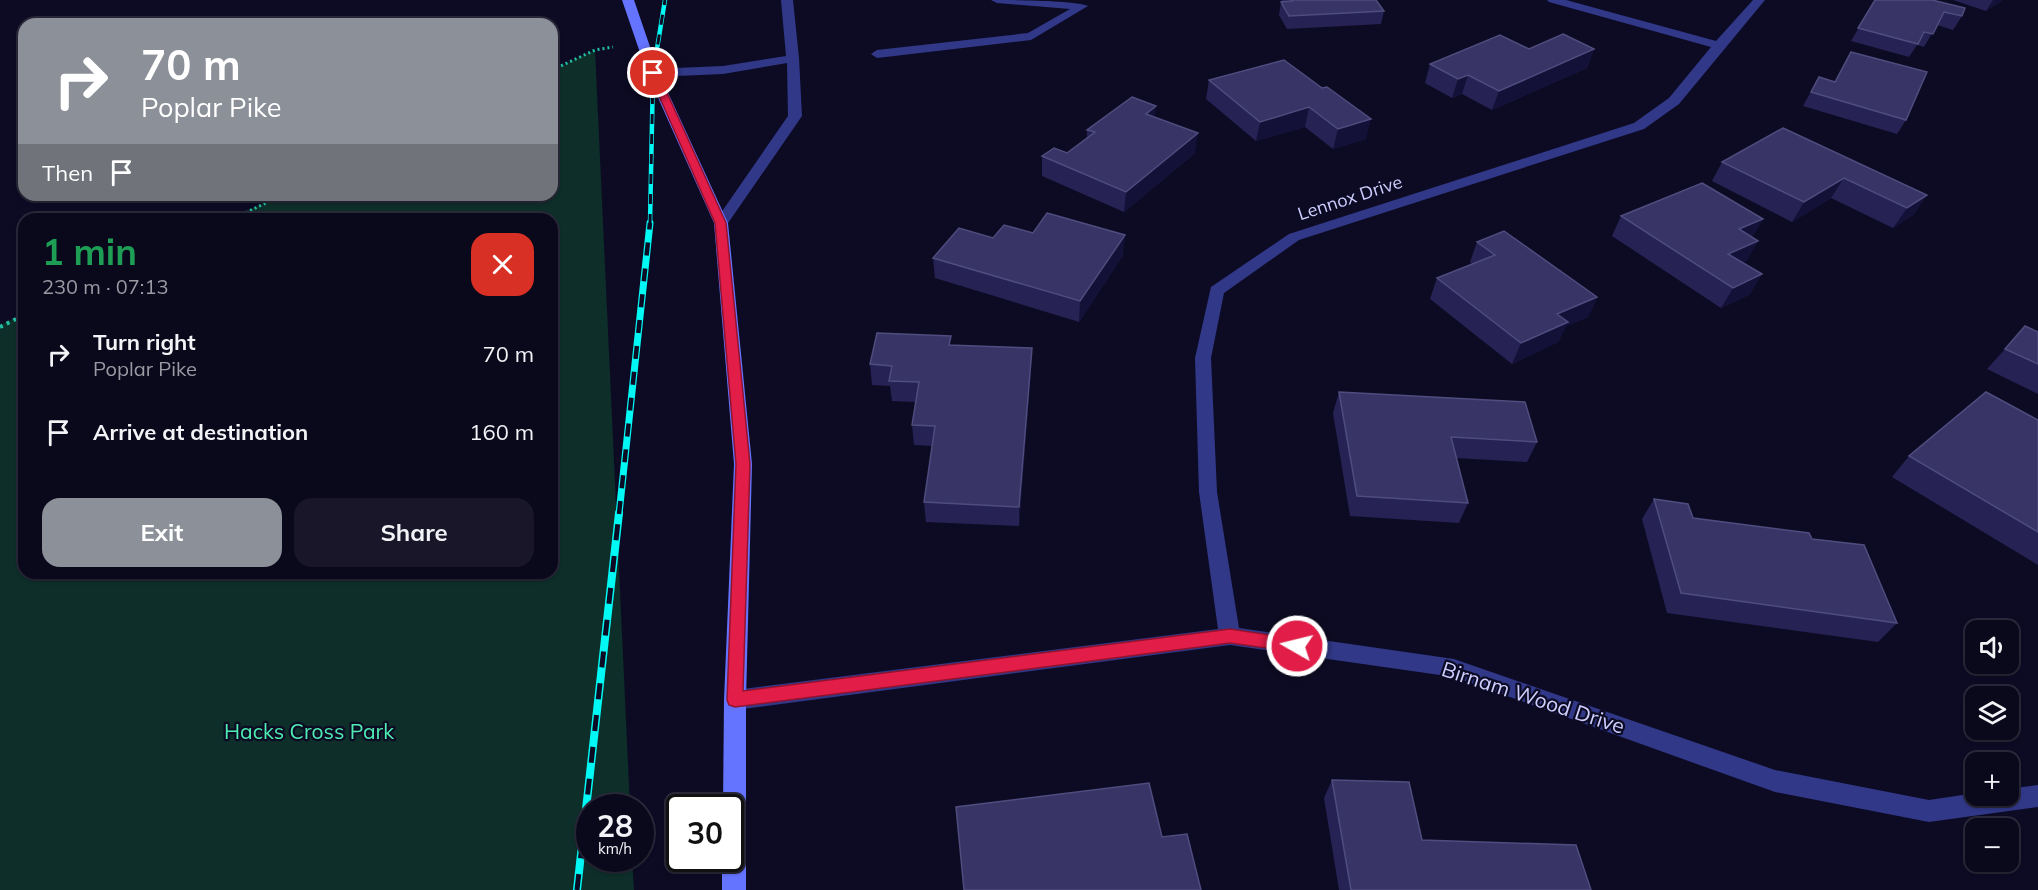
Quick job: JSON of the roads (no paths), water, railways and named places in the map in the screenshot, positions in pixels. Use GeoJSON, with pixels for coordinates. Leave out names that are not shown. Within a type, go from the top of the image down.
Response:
{"type":"FeatureCollection","features":[{"type":"Feature","properties":{"kind":"main road"},"geometry":{"type":"LineString","coordinates":[[628,0],[653,73],[721,223],[743,464],[735,700],[734,890]]}},
{"type":"Feature","properties":{"kind":"street"},"geometry":{"type":"LineString","coordinates":[[721,223],[795,116],[793,58],[787,0]]}},
{"type":"Feature","properties":{"kind":"street"},"geometry":{"type":"LineString","coordinates":[[997,0],[1084,3]]}},
{"type":"Feature","properties":{"kind":"street"},"geometry":{"type":"LineString","coordinates":[[1553,0],[1719,45]]}},
{"type":"Feature","properties":{"kind":"street","name":"Lennox Drive"},"geometry":{"type":"LineString","coordinates":[[1230,636],[1208,492],[1203,358],[1217,291],[1294,237],[1639,126],[1674,101],[1759,0]]}},
{"type":"Feature","properties":{"kind":"street"},"geometry":{"type":"LineString","coordinates":[[877,54],[1031,36],[1084,3]]}},
{"type":"Feature","properties":{"kind":"street"},"geometry":{"type":"LineString","coordinates":[[653,73],[716,72],[753,68],[793,58]]}},
{"type":"Feature","properties":{"kind":"street","name":"Birnam Wood Drive"},"geometry":{"type":"LineString","coordinates":[[735,700],[1230,636],[1454,668],[1775,781],[1929,811],[2038,796]]}},
{"type":"Feature","properties":{"kind":"railway"},"geometry":{"type":"LineString","coordinates":[[650,224],[653,73],[665,0]]}},
{"type":"Feature","properties":{"kind":"railway"},"geometry":{"type":"LineString","coordinates":[[619,514],[650,223]]}},
{"type":"Feature","properties":{"kind":"railway"},"geometry":{"type":"LineString","coordinates":[[577,890],[619,513]]}},
{"type":"Feature","properties":{"kind":"park label","name":"Hacks Cross Park"},"geometry":{"type":"Point","coordinates":[309,732]}}]}
